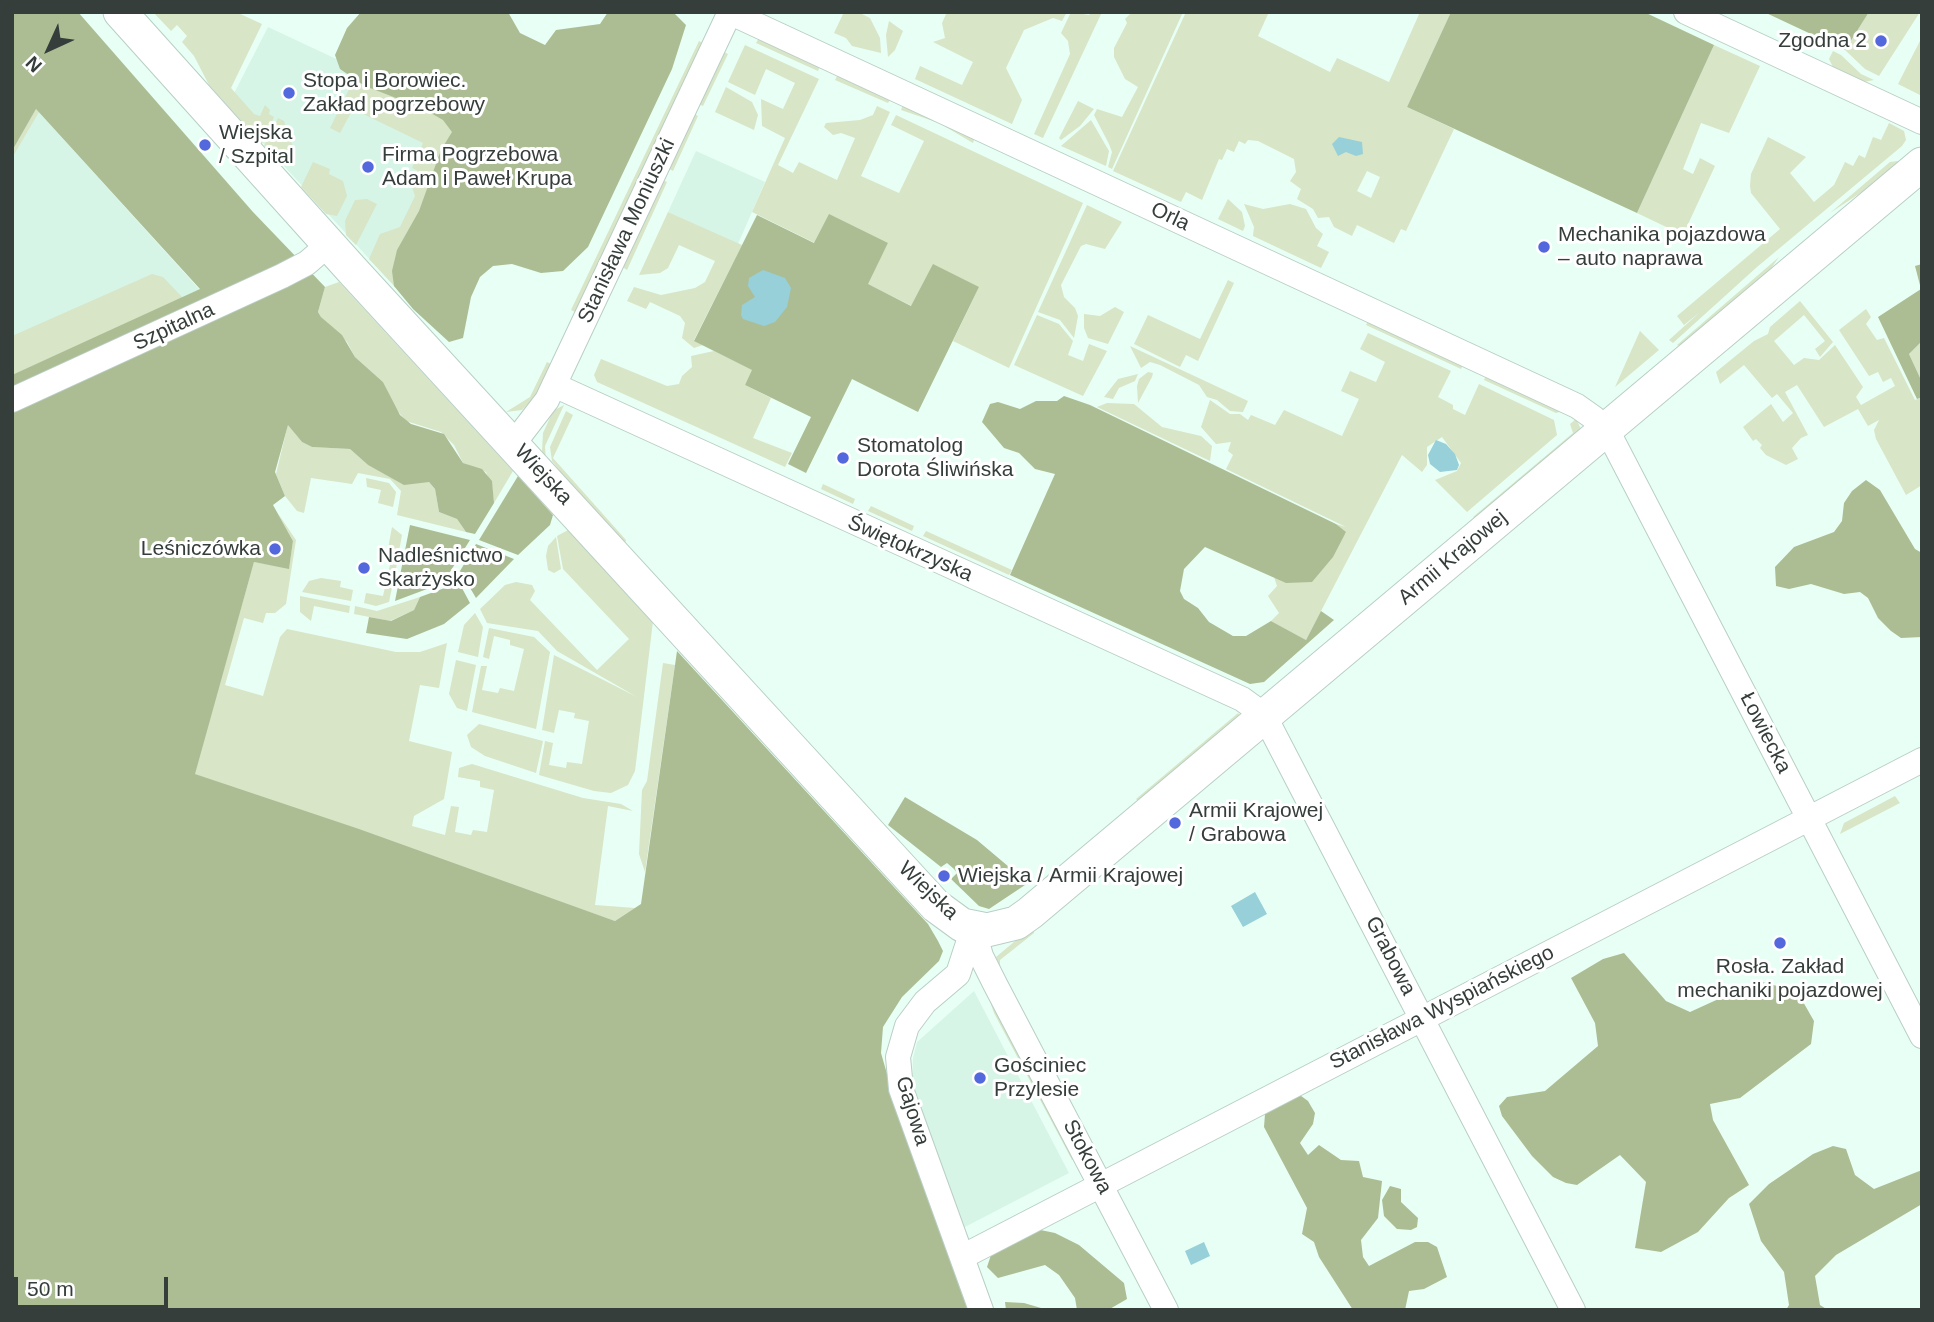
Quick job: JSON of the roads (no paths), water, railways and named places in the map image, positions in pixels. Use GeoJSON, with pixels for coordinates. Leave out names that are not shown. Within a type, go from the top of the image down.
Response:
{"type":"FeatureCollection","features":[{"type":"Feature","properties":{"kind":"street","name":"Wiejska"},"geometry":{"type":"LineString","coordinates":[[120,12],[936,906],[953,920],[973,928]]}},
{"type":"Feature","properties":{"kind":"street","name":"Stanisława Moniuszki"},"geometry":{"type":"LineString","coordinates":[[514,443],[540,413],[730,12]]}},
{"type":"Feature","properties":{"kind":"street","name":"Orla"},"geometry":{"type":"LineString","coordinates":[[730,12],[1577,406],[1607,430]]}},
{"type":"Feature","properties":{"kind":"street"},"geometry":{"type":"LineString","coordinates":[[1686,12],[1922,122]]}},
{"type":"Feature","properties":{"kind":"street","name":"Armii Krajowej"},"geometry":{"type":"LineString","coordinates":[[973,928],[1006,927],[1030,913],[1922,164]]}},
{"type":"Feature","properties":{"kind":"street","name":"Szpitalna"},"geometry":{"type":"LineString","coordinates":[[12,400],[282,276],[307,263],[329,244]]}},
{"type":"Feature","properties":{"kind":"street","name":"Świętokrzyska"},"geometry":{"type":"LineString","coordinates":[[554,385],[1242,699],[1264,715]]}},
{"type":"Feature","properties":{"kind":"street","name":"Łowiecka"},"geometry":{"type":"LineString","coordinates":[[1607,430],[1922,1036]]}},
{"type":"Feature","properties":{"kind":"street","name":"Grabowa"},"geometry":{"type":"LineString","coordinates":[[1264,715],[1573,1310]]}},
{"type":"Feature","properties":{"kind":"street","name":"Stanisława Wyspiańskiego"},"geometry":{"type":"LineString","coordinates":[[962,1257],[1922,760]]}},
{"type":"Feature","properties":{"kind":"street","name":"Stokowa"},"geometry":{"type":"LineString","coordinates":[[973,928],[990,974],[1166,1310]]}},
{"type":"Feature","properties":{"kind":"street","name":"Gajowa"},"geometry":{"type":"LineString","coordinates":[[973,928],[958,974],[925,1002],[907,1026],[898,1057],[901,1089],[981,1310]]}},
{"type":"Feature","properties":{"kind":"water"},"geometry":{"type":"Polygon","coordinates":[[[1339,137],[1362,142],[1363,154],[1356,156],[1346,152],[1338,156],[1332,144],[1339,137]]]}},
{"type":"Feature","properties":{"kind":"water"},"geometry":{"type":"Polygon","coordinates":[[[763,270],[785,278],[791,288],[787,307],[775,322],[764,326],[743,319],[741,315],[742,305],[755,297],[748,286],[749,278],[763,270]]]}},
{"type":"Feature","properties":{"kind":"water"},"geometry":{"type":"Polygon","coordinates":[[[1436,440],[1446,444],[1455,454],[1459,465],[1457,470],[1440,472],[1430,464],[1428,455],[1436,440]]]}},
{"type":"Feature","properties":{"kind":"water"},"geometry":{"type":"Polygon","coordinates":[[[1255,892],[1267,914],[1243,927],[1231,906],[1255,892]]]}},
{"type":"Feature","properties":{"kind":"water"},"geometry":{"type":"Polygon","coordinates":[[[1204,1242],[1210,1256],[1191,1265],[1185,1251],[1204,1242]]]}},
{"type":"Feature","properties":{"kind":"place","name":"Zgodna 2"},"geometry":{"type":"Point","coordinates":[1881,41]}},
{"type":"Feature","properties":{"kind":"place","name":"Stopa i Borowiec. Zakład pogrzebowy"},"geometry":{"type":"Point","coordinates":[289,93]}},
{"type":"Feature","properties":{"kind":"place","name":"Wiejska / Szpital"},"geometry":{"type":"Point","coordinates":[205,145]}},
{"type":"Feature","properties":{"kind":"place","name":"Firma Pogrzebowa Adam i Paweł Krupa"},"geometry":{"type":"Point","coordinates":[368,167]}},
{"type":"Feature","properties":{"kind":"place","name":"Mechanika pojazdowa – auto naprawa"},"geometry":{"type":"Point","coordinates":[1544,247]}},
{"type":"Feature","properties":{"kind":"place","name":"Stomatolog Dorota Śliwińska"},"geometry":{"type":"Point","coordinates":[843,458]}},
{"type":"Feature","properties":{"kind":"place","name":"Leśniczówka"},"geometry":{"type":"Point","coordinates":[275,549]}},
{"type":"Feature","properties":{"kind":"place","name":"Nadleśnictwo Skarżysko"},"geometry":{"type":"Point","coordinates":[364,568]}},
{"type":"Feature","properties":{"kind":"place","name":"Armii Krajowej / Grabowa"},"geometry":{"type":"Point","coordinates":[1175,823]}},
{"type":"Feature","properties":{"kind":"place","name":"Wiejska / Armii Krajowej"},"geometry":{"type":"Point","coordinates":[944,876]}},
{"type":"Feature","properties":{"kind":"place","name":"Rosła. Zakład mechaniki pojazdowej"},"geometry":{"type":"Point","coordinates":[1780,943]}},
{"type":"Feature","properties":{"kind":"place","name":"Gościniec Przylesie"},"geometry":{"type":"Point","coordinates":[980,1078]}}]}
